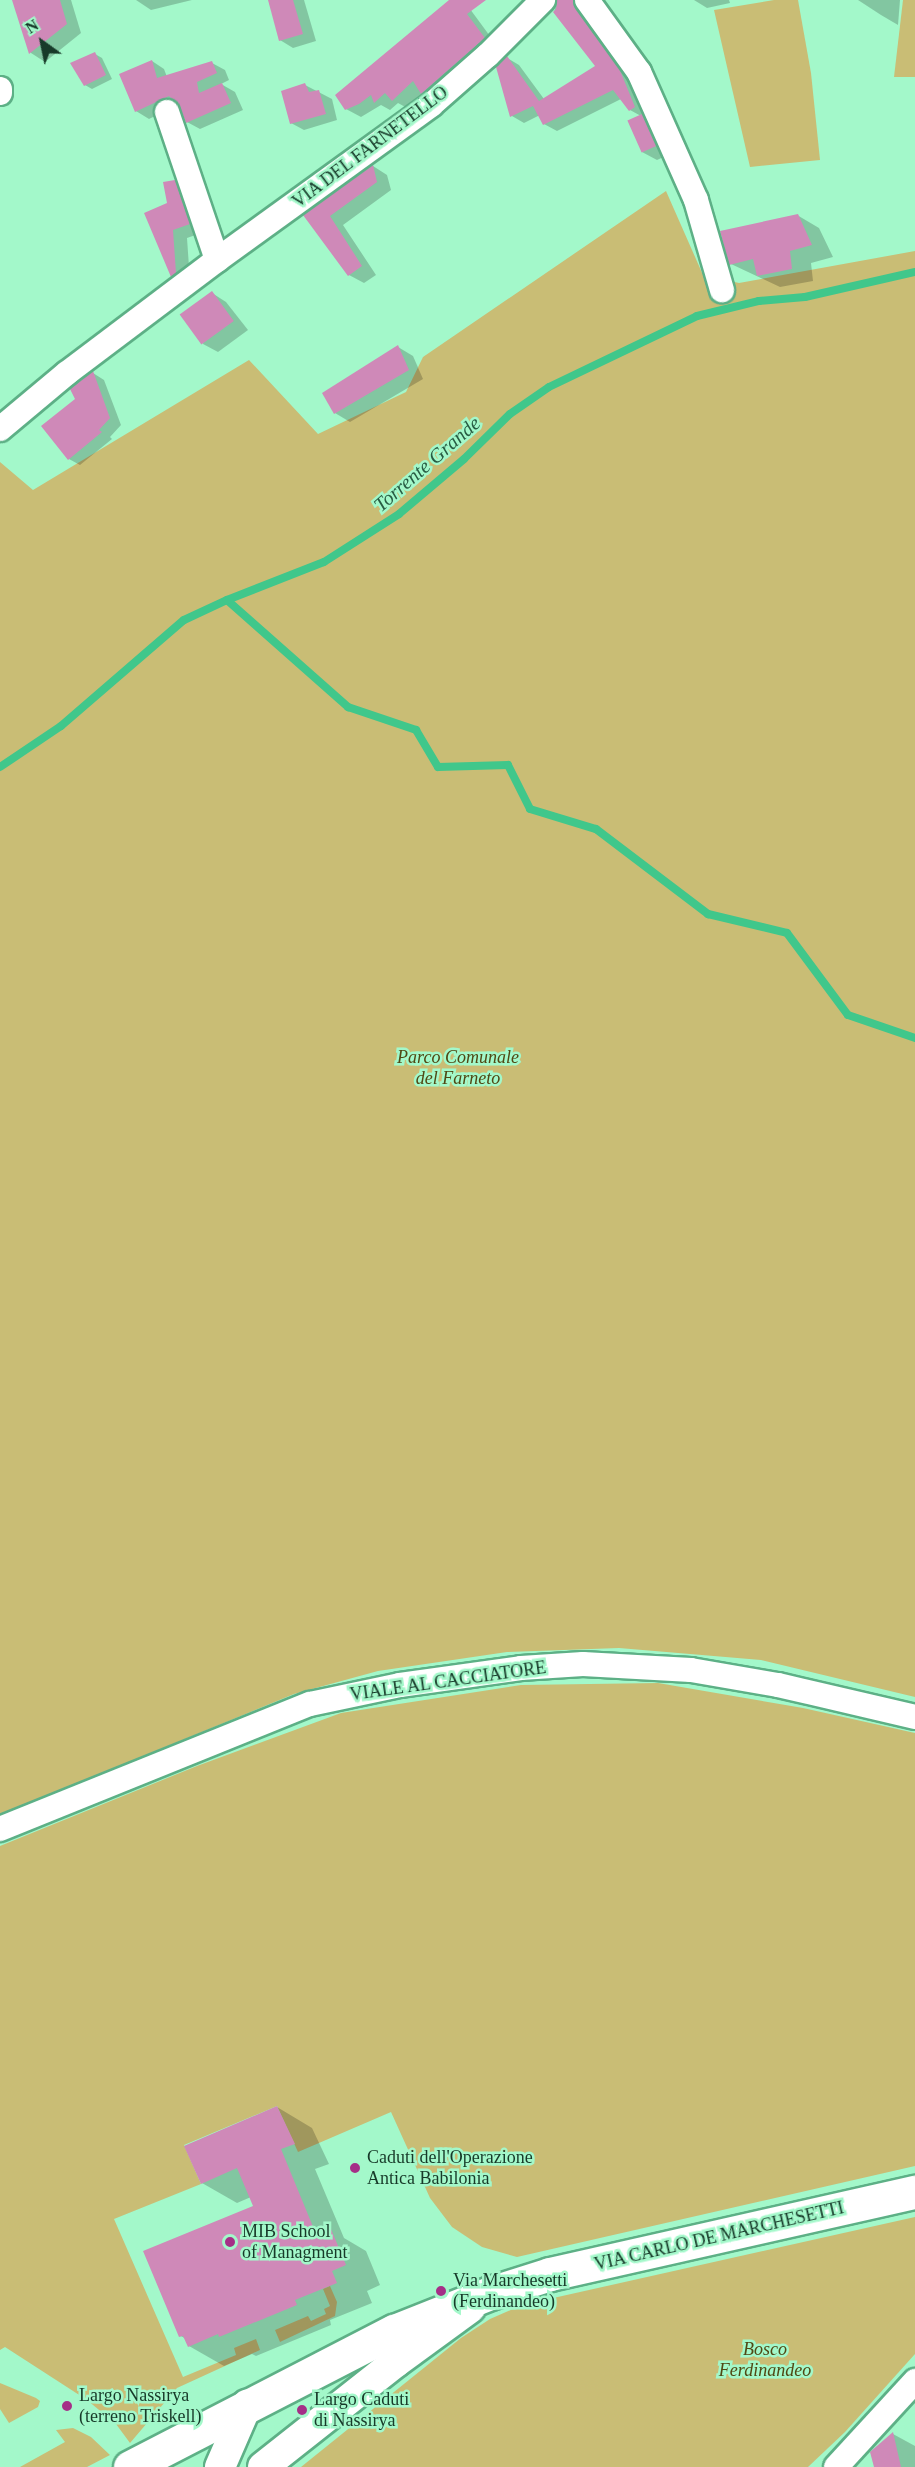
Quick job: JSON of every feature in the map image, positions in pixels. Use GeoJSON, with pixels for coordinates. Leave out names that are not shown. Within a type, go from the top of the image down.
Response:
{"type":"FeatureCollection","features":[{"type":"Feature","properties":{"kind":"main road","name":"VIA CARLO DE MARCHESETTI"},"geometry":{"type":"LineString","coordinates":[[247,2405],[394,2331],[490,2294],[550,2274],[915,2192]]}},
{"type":"Feature","properties":{"kind":"main road"},"geometry":{"type":"LineString","coordinates":[[145,2466],[247,2405]]}},
{"type":"Feature","properties":{"kind":"street","name":"VIA DEL FARNETELLO"},"geometry":{"type":"LineString","coordinates":[[0,429],[67,373],[217,260],[431,105],[488,55],[543,0]]}},
{"type":"Feature","properties":{"kind":"street"},"geometry":{"type":"LineString","coordinates":[[587,0],[639,72],[696,200],[722,290]]}},
{"type":"Feature","properties":{"kind":"street"},"geometry":{"type":"LineString","coordinates":[[167,112],[217,260]]}},
{"type":"Feature","properties":{"kind":"street","name":"VIALE AL CACCIATORE"},"geometry":{"type":"LineString","coordinates":[[0,1829],[309,1704],[349,1694],[521,1668],[583,1664],[691,1670],[778,1685],[915,1718]]}},
{"type":"Feature","properties":{"kind":"street"},"geometry":{"type":"LineString","coordinates":[[263,2467],[396,2362],[490,2294]]}},
{"type":"Feature","properties":{"kind":"street"},"geometry":{"type":"LineString","coordinates":[[836,2467],[915,2381]]}},
{"type":"Feature","properties":{"kind":"street"},"geometry":{"type":"LineString","coordinates":[[220,2467],[247,2405]]}},
{"type":"Feature","properties":{"kind":"green space"},"geometry":{"type":"Polygon","coordinates":[[[774,0],[798,0],[811,73],[820,160],[750,167],[714,10],[774,0]]]}},
{"type":"Feature","properties":{"kind":"green space"},"geometry":{"type":"Polygon","coordinates":[[[903,0],[915,0],[915,77],[894,77],[903,0]]]}},
{"type":"Feature","properties":{"kind":"green space","name":"Parco Comunale del Farneto"},"geometry":{"type":"Polygon","coordinates":[[[666,191],[703,275],[739,283],[915,251],[915,1697],[761,1660],[619,1648],[507,1652],[378,1671],[294,1694],[0,1815],[0,462],[33,490],[249,360],[318,434],[406,392],[423,357],[666,191]]]}},
{"type":"Feature","properties":{"kind":"green space"},"geometry":{"type":"Polygon","coordinates":[[[658,1683],[803,1708],[915,1733],[915,2166],[517,2257],[482,2247],[452,2227],[430,2198],[391,2112],[298,2152],[277,2106],[184,2145],[201,2184],[114,2219],[183,2377],[236,2355],[234,2348],[256,2339],[260,2350],[177,2388],[130,2443],[116,2424],[87,2400],[5,2347],[0,2350],[0,1846],[197,1766],[341,1713],[521,1685],[658,1683]]]}},
{"type":"Feature","properties":{"kind":"green space","name":"Bosco Ferdinandeo"},"geometry":{"type":"Polygon","coordinates":[[[915,2217],[915,2354],[845,2432],[808,2467],[301,2467],[461,2338],[490,2319],[522,2305],[915,2217]]]}},
{"type":"Feature","properties":{"kind":"green space"},"geometry":{"type":"Polygon","coordinates":[[[330,2286],[337,2302],[335,2316],[280,2342],[275,2330],[308,2316],[311,2321],[326,2314],[324,2309],[330,2306],[323,2289],[330,2286]]]}},
{"type":"Feature","properties":{"kind":"green space"},"geometry":{"type":"Polygon","coordinates":[[[0,2383],[36,2398],[40,2401],[38,2407],[9,2423],[0,2409],[0,2383]]]}},
{"type":"Feature","properties":{"kind":"green space"},"geometry":{"type":"Polygon","coordinates":[[[73,2428],[91,2437],[110,2455],[87,2467],[20,2467],[65,2442],[56,2430],[73,2428]]]}},
{"type":"Feature","properties":{"kind":"building"},"geometry":{"type":"Polygon","coordinates":[[[12,0],[60,0],[67,24],[29,54],[12,0]]]}},
{"type":"Feature","properties":{"kind":"building"},"geometry":{"type":"Polygon","coordinates":[[[268,0],[293,0],[303,34],[279,41],[268,0]]]}},
{"type":"Feature","properties":{"kind":"building"},"geometry":{"type":"Polygon","coordinates":[[[449,0],[486,0],[467,14],[485,38],[421,94],[413,81],[392,101],[385,93],[374,103],[371,95],[345,110],[335,95],[449,0]]]}},
{"type":"Feature","properties":{"kind":"building"},"geometry":{"type":"Polygon","coordinates":[[[557,0],[573,0],[575,8],[619,68],[635,107],[629,111],[613,90],[543,125],[533,106],[510,117],[496,67],[507,56],[539,101],[595,66],[553,12],[556,9],[557,0]]]}},
{"type":"Feature","properties":{"kind":"building"},"geometry":{"type":"Polygon","coordinates":[[[95,52],[106,75],[84,86],[70,63],[95,52]]]}},
{"type":"Feature","properties":{"kind":"building"},"geometry":{"type":"Polygon","coordinates":[[[152,60],[157,78],[212,61],[217,73],[197,82],[199,93],[222,83],[231,103],[186,123],[180,107],[169,96],[135,112],[119,74],[152,60]]]}},
{"type":"Feature","properties":{"kind":"building"},"geometry":{"type":"Polygon","coordinates":[[[305,83],[309,92],[319,90],[326,114],[290,124],[281,91],[305,83]]]}},
{"type":"Feature","properties":{"kind":"building"},"geometry":{"type":"Polygon","coordinates":[[[642,114],[656,146],[642,152],[627,121],[642,114]]]}},
{"type":"Feature","properties":{"kind":"building"},"geometry":{"type":"Polygon","coordinates":[[[373,165],[377,182],[330,216],[362,266],[348,276],[303,215],[373,165]]]}},
{"type":"Feature","properties":{"kind":"building"},"geometry":{"type":"Polygon","coordinates":[[[175,180],[190,224],[173,230],[176,273],[171,277],[144,213],[167,203],[163,182],[175,180]]]}},
{"type":"Feature","properties":{"kind":"building"},"geometry":{"type":"Polygon","coordinates":[[[798,214],[812,245],[790,251],[792,269],[757,276],[753,259],[729,265],[720,231],[798,214]]]}},
{"type":"Feature","properties":{"kind":"building"},"geometry":{"type":"Polygon","coordinates":[[[212,291],[234,321],[201,344],[180,315],[212,291]]]}},
{"type":"Feature","properties":{"kind":"building"},"geometry":{"type":"Polygon","coordinates":[[[398,345],[409,370],[334,414],[322,393],[398,345]]]}},
{"type":"Feature","properties":{"kind":"building"},"geometry":{"type":"Polygon","coordinates":[[[93,371],[110,418],[99,430],[102,432],[68,460],[41,426],[75,399],[70,389],[93,371]]]}},
{"type":"Feature","properties":{"kind":"building"},"geometry":{"type":"Polygon","coordinates":[[[277,2106],[295,2144],[281,2149],[316,2234],[331,2229],[346,2265],[332,2271],[337,2283],[295,2300],[297,2305],[219,2337],[218,2334],[188,2347],[183,2336],[179,2337],[143,2251],[253,2206],[237,2168],[201,2184],[184,2146],[277,2106]]]}},
{"type":"Feature","properties":{"kind":"building"},"geometry":{"type":"Polygon","coordinates":[[[893,2432],[901,2467],[874,2467],[870,2452],[893,2432]]]}},
{"type":"Feature","properties":{"kind":"waterway","name":"Torrente Grande"},"geometry":{"type":"LineString","coordinates":[[0,767],[61,726],[184,620],[227,600],[324,562],[399,514],[464,459],[510,414],[549,387],[697,316],[759,301],[805,297],[915,272]]}},
{"type":"Feature","properties":{"kind":"waterway"},"geometry":{"type":"LineString","coordinates":[[227,600],[348,707],[416,730],[438,767],[508,765],[530,809],[596,829],[708,914],[787,933],[848,1015],[915,1038]]}},
{"type":"Feature","properties":{"kind":"place","name":"Caduti dell'Operazione Antica Babilonia"},"geometry":{"type":"Point","coordinates":[355,2168]}},
{"type":"Feature","properties":{"kind":"place","name":"MIB School of Managment"},"geometry":{"type":"Point","coordinates":[230,2242]}},
{"type":"Feature","properties":{"kind":"place","name":"Via Marchesetti (Ferdinandeo)"},"geometry":{"type":"Point","coordinates":[441,2291]}},
{"type":"Feature","properties":{"kind":"place","name":"Largo Nassirya (terreno Triskell)"},"geometry":{"type":"Point","coordinates":[67,2406]}},
{"type":"Feature","properties":{"kind":"place","name":"Largo Caduti di Nassirya"},"geometry":{"type":"Point","coordinates":[302,2410]}}]}
